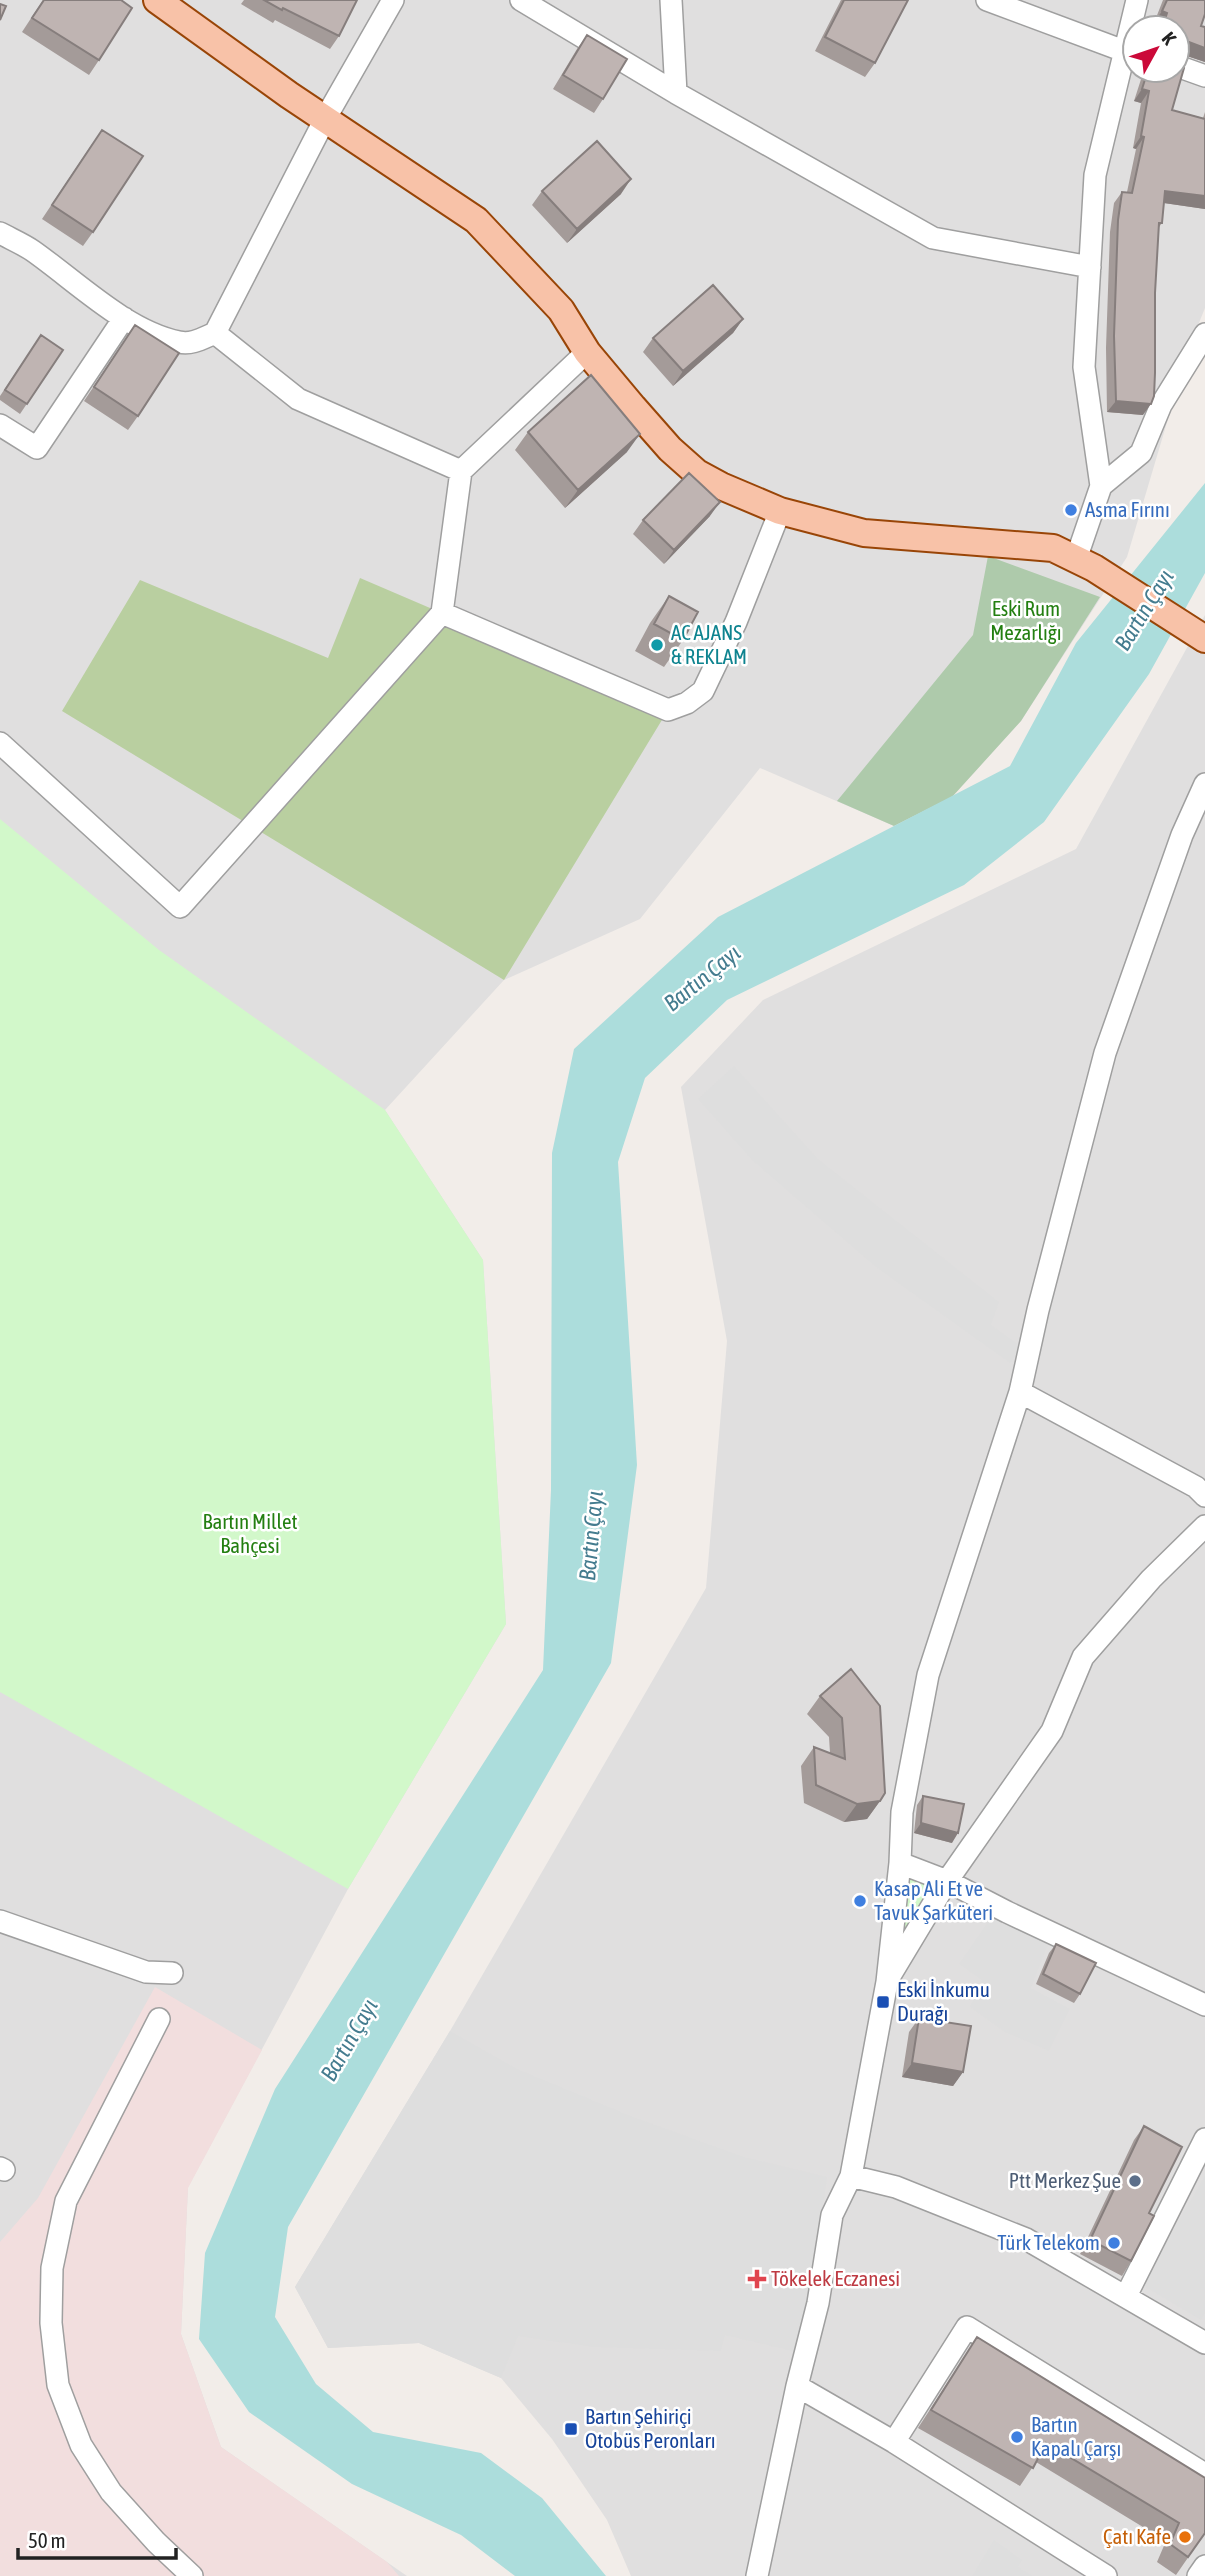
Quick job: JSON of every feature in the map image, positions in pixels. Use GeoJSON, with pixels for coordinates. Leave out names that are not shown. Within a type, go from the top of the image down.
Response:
{"type":"FeatureCollection","features":[{"type":"Feature","properties":{"kind":"main road"},"geometry":{"type":"LineString","coordinates":[[157,0],[476,220],[561,310],[587,352],[670,449],[697,472],[721,486],[780,511],[864,533],[1053,548],[1085,564],[1205,639]]}},
{"type":"Feature","properties":{"kind":"street"},"geometry":{"type":"LineString","coordinates":[[0,233],[31,250],[124,318],[158,335],[181,342],[196,342],[215,333],[325,118],[393,0]]}},
{"type":"Feature","properties":{"kind":"street"},"geometry":{"type":"LineString","coordinates":[[521,0],[676,93],[933,238],[1090,267]]}},
{"type":"Feature","properties":{"kind":"street"},"geometry":{"type":"LineString","coordinates":[[671,0],[676,93]]}},
{"type":"Feature","properties":{"kind":"street"},"geometry":{"type":"LineString","coordinates":[[987,0],[1121,50]]}},
{"type":"Feature","properties":{"kind":"street"},"geometry":{"type":"LineString","coordinates":[[1085,564],[1101,486],[1084,367],[1095,175],[1121,82]]}},
{"type":"Feature","properties":{"kind":"street"},"geometry":{"type":"LineString","coordinates":[[0,425],[37,448],[124,318]]}},
{"type":"Feature","properties":{"kind":"street"},"geometry":{"type":"LineString","coordinates":[[215,333],[298,399],[461,471]]}},
{"type":"Feature","properties":{"kind":"street"},"geometry":{"type":"LineString","coordinates":[[1101,486],[1141,453],[1161,405],[1205,334]]}},
{"type":"Feature","properties":{"kind":"street"},"geometry":{"type":"LineString","coordinates":[[0,743],[180,907],[442,613],[461,471],[587,352]]}},
{"type":"Feature","properties":{"kind":"street"},"geometry":{"type":"LineString","coordinates":[[442,613],[668,710],[687,703],[703,691],[736,621],[780,511]]}},
{"type":"Feature","properties":{"kind":"street"},"geometry":{"type":"LineString","coordinates":[[757,2576],[797,2386],[818,2303],[832,2215],[851,2176],[887,1982],[900,1863],[902,1812],[928,1675],[1020,1392],[1038,1310],[1105,1053],[1182,835],[1205,784]]}},
{"type":"Feature","properties":{"kind":"street"},"geometry":{"type":"LineString","coordinates":[[1020,1392],[1196,1487],[1205,1496]]}},
{"type":"Feature","properties":{"kind":"street"},"geometry":{"type":"LineString","coordinates":[[887,1982],[947,1881],[1052,1731],[1083,1657],[1151,1579],[1205,1526]]}},
{"type":"Feature","properties":{"kind":"street"},"geometry":{"type":"LineString","coordinates":[[900,1863],[947,1881],[1205,2005]]}},
{"type":"Feature","properties":{"kind":"street"},"geometry":{"type":"LineString","coordinates":[[0,1922],[146,1972],[172,1973]]}},
{"type":"Feature","properties":{"kind":"street"},"geometry":{"type":"LineString","coordinates":[[159,2019],[66,2201],[52,2268],[51,2323],[58,2385],[81,2445],[111,2493],[192,2576]]}},
{"type":"Feature","properties":{"kind":"street"},"geometry":{"type":"LineString","coordinates":[[1126,2296],[1205,2139]]}},
{"type":"Feature","properties":{"kind":"street"},"geometry":{"type":"LineString","coordinates":[[851,2176],[896,2187],[1026,2239],[1205,2343]]}},
{"type":"Feature","properties":{"kind":"street"},"geometry":{"type":"LineString","coordinates":[[894,2442],[967,2327],[1205,2473]]}},
{"type":"Feature","properties":{"kind":"street"},"geometry":{"type":"LineString","coordinates":[[797,2386],[894,2442],[1106,2576]]}},
{"type":"Feature","properties":{"kind":"street"},"geometry":{"type":"LineString","coordinates":[[1198,2576],[1205,2567]]}},
{"type":"Feature","properties":{"kind":"shaded area"},"geometry":{"type":"Polygon","coordinates":[[[0,0],[1205,0],[1205,308],[1190,345],[1127,557],[1021,721],[952,797],[894,826],[760,768],[640,919],[504,980],[385,1110],[483,1260],[506,1624],[348,1889],[188,2187],[181,2334],[221,2447],[407,2576],[0,2576],[0,0]]]}},
{"type":"Feature","properties":{"kind":"shaded area"},"geometry":{"type":"Polygon","coordinates":[[[1205,615],[1205,2576],[631,2576],[607,2520],[552,2439],[501,2378],[419,2343],[328,2348],[295,2287],[450,2031],[706,1588],[727,1341],[681,1087],[763,1000],[1076,849],[1205,615]]]}},
{"type":"Feature","properties":{"kind":"shaded area"},"geometry":{"type":"Polygon","coordinates":[[[734,1066],[818,1159],[999,1302],[991,1325],[1022,1347],[1010,1363],[876,1267],[752,1160],[698,1099],[734,1066]]]}},
{"type":"Feature","properties":{"kind":"shaded area"},"geometry":{"type":"Polygon","coordinates":[[[992,1916],[1048,1944],[1031,1988],[1070,2009],[1049,2051],[1005,2032],[970,2007],[982,1980],[959,1964],[992,1916]]]}},
{"type":"Feature","properties":{"kind":"shaded area"},"geometry":{"type":"Polygon","coordinates":[[[155,1987],[262,2050],[188,2188],[181,2334],[221,2447],[387,2562],[399,2576],[0,2576],[0,2242],[38,2198],[155,1987]]]}},
{"type":"Feature","properties":{"kind":"shaded area"},"geometry":{"type":"Polygon","coordinates":[[[450,2031],[517,2069],[633,2117],[744,2157],[827,2177],[801,2353],[725,2335],[721,2351],[593,2347],[518,2336],[501,2378],[419,2343],[328,2348],[295,2287],[450,2031]]]}},
{"type":"Feature","properties":{"kind":"shaded area"},"geometry":{"type":"Polygon","coordinates":[[[1205,2176],[1205,2313],[1201,2320],[1141,2284],[1205,2176]]]}},
{"type":"Feature","properties":{"kind":"shaded area"},"geometry":{"type":"Polygon","coordinates":[[[994,2540],[1022,2560],[1018,2567],[1032,2576],[972,2576],[994,2540]]]}},
{"type":"Feature","properties":{"kind":"green space","name":"Eski Rum Mezarlığı"},"geometry":{"type":"Polygon","coordinates":[[[988,556],[1100,597],[1021,721],[952,797],[894,826],[837,801],[973,635],[988,556]]]}},
{"type":"Feature","properties":{"kind":"green space"},"geometry":{"type":"Polygon","coordinates":[[[360,578],[668,710],[504,980],[62,711],[140,580],[328,658],[360,578]]]}},
{"type":"Feature","properties":{"kind":"green space","name":"Bartın Millet Bahçesi"},"geometry":{"type":"Polygon","coordinates":[[[0,819],[159,950],[385,1110],[483,1260],[506,1624],[348,1889],[0,1692],[0,819]]]}},
{"type":"Feature","properties":{"kind":"green space"},"geometry":{"type":"Polygon","coordinates":[[[905,1873],[938,1884],[898,1952],[905,1873]]]}},
{"type":"Feature","properties":{"kind":"water","name":"Bartın Çayı"},"geometry":{"type":"Polygon","coordinates":[[[1205,483],[1205,573],[1149,674],[1044,822],[964,885],[727,1000],[645,1078],[618,1162],[637,1465],[611,1663],[288,2227],[275,2317],[316,2384],[373,2432],[481,2453],[542,2498],[606,2576],[515,2576],[461,2535],[352,2484],[249,2412],[199,2339],[205,2253],[275,2089],[543,1670],[551,1490],[552,1153],[574,1049],[718,917],[1010,766],[1076,643],[1205,483]]]}},
{"type":"Feature","properties":{"kind":"building"},"geometry":{"type":"Polygon","coordinates":[[[44,0],[121,0],[132,8],[99,60],[32,18],[44,0]]]}},
{"type":"Feature","properties":{"kind":"building"},"geometry":{"type":"Polygon","coordinates":[[[264,0],[357,0],[339,36],[264,0]]]}},
{"type":"Feature","properties":{"kind":"building"},"geometry":{"type":"Polygon","coordinates":[[[844,0],[908,0],[875,63],[825,37],[844,0]]]}},
{"type":"Feature","properties":{"kind":"building"},"geometry":{"type":"Polygon","coordinates":[[[1167,0],[1205,0],[1205,14],[1201,26],[1205,27],[1205,48],[1191,43],[1191,14],[1167,14],[1162,11],[1167,0]]]}},
{"type":"Feature","properties":{"kind":"building"},"geometry":{"type":"Polygon","coordinates":[[[0,4],[6,6],[0,20],[0,4]]]}},
{"type":"Feature","properties":{"kind":"building"},"geometry":{"type":"Polygon","coordinates":[[[587,35],[627,59],[603,99],[563,75],[587,35]]]}},
{"type":"Feature","properties":{"kind":"building"},"geometry":{"type":"Polygon","coordinates":[[[1144,84],[1179,84],[1172,110],[1205,119],[1205,196],[1165,191],[1162,223],[1159,223],[1154,396],[1151,404],[1116,401],[1114,336],[1118,220],[1122,192],[1132,193],[1144,137],[1141,136],[1149,91],[1142,89],[1144,84]]]}},
{"type":"Feature","properties":{"kind":"building"},"geometry":{"type":"Polygon","coordinates":[[[102,130],[143,156],[93,232],[52,205],[102,130]]]}},
{"type":"Feature","properties":{"kind":"building"},"geometry":{"type":"Polygon","coordinates":[[[597,141],[631,179],[577,229],[542,191],[597,141]]]}},
{"type":"Feature","properties":{"kind":"building"},"geometry":{"type":"Polygon","coordinates":[[[713,285],[743,319],[683,371],[653,338],[713,285]]]}},
{"type":"Feature","properties":{"kind":"building"},"geometry":{"type":"Polygon","coordinates":[[[135,325],[179,353],[138,416],[94,387],[135,325]]]}},
{"type":"Feature","properties":{"kind":"building"},"geometry":{"type":"Polygon","coordinates":[[[41,335],[63,350],[27,404],[5,390],[41,335]]]}},
{"type":"Feature","properties":{"kind":"building"},"geometry":{"type":"Polygon","coordinates":[[[591,375],[640,434],[578,490],[528,432],[591,375]]]}},
{"type":"Feature","properties":{"kind":"building"},"geometry":{"type":"Polygon","coordinates":[[[689,473],[720,502],[674,550],[643,520],[689,473]]]}},
{"type":"Feature","properties":{"kind":"building"},"geometry":{"type":"Polygon","coordinates":[[[669,596],[698,612],[683,640],[654,624],[669,596]]]}},
{"type":"Feature","properties":{"kind":"building"},"geometry":{"type":"Polygon","coordinates":[[[851,1669],[880,1706],[885,1793],[880,1801],[857,1804],[816,1785],[814,1747],[845,1759],[842,1718],[820,1696],[851,1669]]]}},
{"type":"Feature","properties":{"kind":"building"},"geometry":{"type":"Polygon","coordinates":[[[923,1796],[964,1804],[958,1833],[921,1823],[923,1796]]]}},
{"type":"Feature","properties":{"kind":"building"},"geometry":{"type":"Polygon","coordinates":[[[1056,1944],[1096,1963],[1080,1994],[1043,1974],[1056,1944]]]}},
{"type":"Feature","properties":{"kind":"building"},"geometry":{"type":"Polygon","coordinates":[[[919,2018],[971,2026],[963,2072],[912,2063],[919,2018]]]}},
{"type":"Feature","properties":{"kind":"building"},"geometry":{"type":"Polygon","coordinates":[[[1144,2126],[1182,2147],[1149,2213],[1154,2216],[1131,2261],[1090,2240],[1144,2126]]]}},
{"type":"Feature","properties":{"kind":"building","name":"Bartın Kapalı Çarşı"},"geometry":{"type":"Polygon","coordinates":[[[977,2337],[1205,2478],[1205,2533],[1188,2557],[1170,2544],[1179,2523],[1046,2443],[1033,2468],[931,2410],[977,2337]]]}},
{"type":"Feature","properties":{"kind":"place","name":"Asma Fırını"},"geometry":{"type":"Point","coordinates":[1071,510]}},
{"type":"Feature","properties":{"kind":"place","name":"AC AJANS & REKLAM"},"geometry":{"type":"Point","coordinates":[657,645]}},
{"type":"Feature","properties":{"kind":"place","name":"Kasap Ali Et ve Tavuk Şarküteri"},"geometry":{"type":"Point","coordinates":[860,1901]}},
{"type":"Feature","properties":{"kind":"place","name":"Eski İnkumu Durağı"},"geometry":{"type":"Point","coordinates":[883,2002]}},
{"type":"Feature","properties":{"kind":"place","name":"Ptt Merkez Şue"},"geometry":{"type":"Point","coordinates":[1135,2181]}},
{"type":"Feature","properties":{"kind":"place","name":"Türk Telekom"},"geometry":{"type":"Point","coordinates":[1114,2243]}},
{"type":"Feature","properties":{"kind":"place","name":"Tökelek Eczanesi"},"geometry":{"type":"Point","coordinates":[757,2279]}},
{"type":"Feature","properties":{"kind":"place","name":"Bartın Şehiriçi Otobüs Peronları"},"geometry":{"type":"Point","coordinates":[571,2429]}},
{"type":"Feature","properties":{"kind":"place","name":"Bartın Kapalı Çarşı"},"geometry":{"type":"Point","coordinates":[1017,2437]}},
{"type":"Feature","properties":{"kind":"place","name":"Çatı Kafe"},"geometry":{"type":"Point","coordinates":[1185,2537]}}]}
